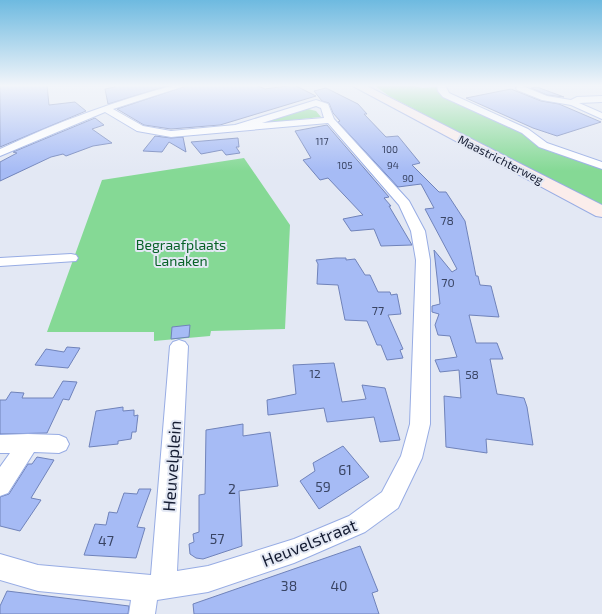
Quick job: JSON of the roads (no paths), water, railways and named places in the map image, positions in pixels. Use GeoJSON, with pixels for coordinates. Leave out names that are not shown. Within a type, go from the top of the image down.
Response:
{"type":"FeatureCollection","features":[{"type":"Feature","properties":{"kind":"main road","name":"Maastrichterweg"},"geometry":{"type":"LineString","coordinates":[[412,114],[602,212]]}},
{"type":"Feature","properties":{"kind":"street"},"geometry":{"type":"LineString","coordinates":[[0,153],[55,127],[89,114]]}},
{"type":"Feature","properties":{"kind":"street"},"geometry":{"type":"LineString","coordinates":[[113,114],[130,124],[156,132],[191,133],[330,120]]}},
{"type":"Feature","properties":{"kind":"street","name":"Heuvelstraat"},"geometry":{"type":"LineString","coordinates":[[237,128],[282,114]]}},
{"type":"Feature","properties":{"kind":"street","name":"Heuvelstraat"},"geometry":{"type":"LineString","coordinates":[[0,568],[38,578],[150,596],[294,551],[357,524],[390,500],[411,458],[420,424],[423,260],[418,231],[405,204],[330,120],[328,114]]}},
{"type":"Feature","properties":{"kind":"street"},"geometry":{"type":"LineString","coordinates":[[487,114],[525,131],[544,145],[602,166]]}},
{"type":"Feature","properties":{"kind":"street"},"geometry":{"type":"LineString","coordinates":[[0,262],[71,258]]}},
{"type":"Feature","properties":{"kind":"street","name":"Heuvelplein"},"geometry":{"type":"LineString","coordinates":[[150,596],[179,346]]}},
{"type":"Feature","properties":{"kind":"street"},"geometry":{"type":"LineString","coordinates":[[0,444],[59,444]]}},
{"type":"Feature","properties":{"kind":"street"},"geometry":{"type":"LineString","coordinates":[[0,486],[28,444]]}},
{"type":"Feature","properties":{"kind":"park label","name":"Begraafplaats Lanaken"},"geometry":{"type":"Point","coordinates":[181,252]}}]}
